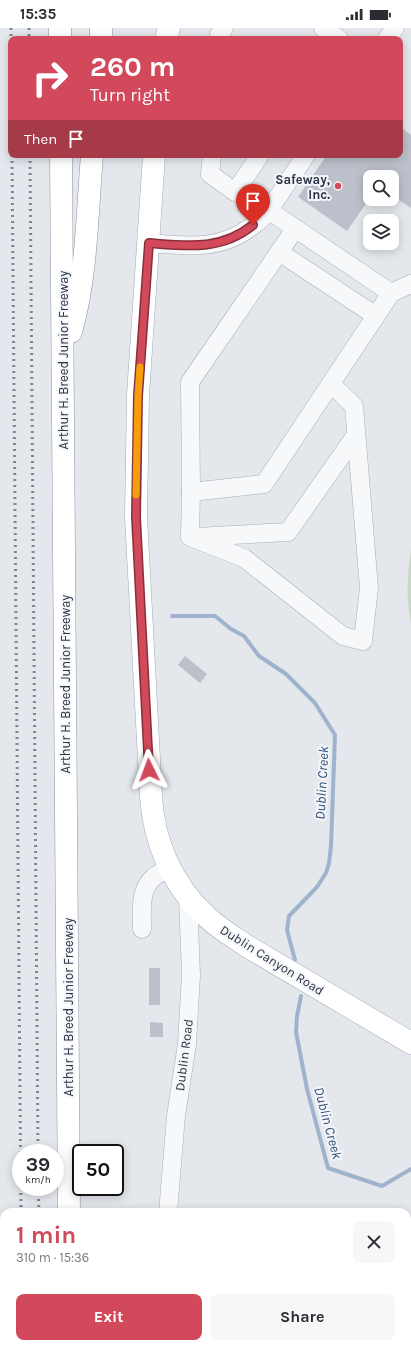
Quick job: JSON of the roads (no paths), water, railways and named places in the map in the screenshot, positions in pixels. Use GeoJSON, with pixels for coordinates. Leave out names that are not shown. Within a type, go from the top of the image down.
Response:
{"type":"FeatureCollection","features":[{"type":"Feature","properties":{"kind":"main road","name":"Arthur H. Breed Junior Freeway"},"geometry":{"type":"LineString","coordinates":[[61,158],[69,1208]]}},
{"type":"Feature","properties":{"kind":"main road"},"geometry":{"type":"LineString","coordinates":[[63,360],[72,327],[85,253],[92,158]]}},
{"type":"Feature","properties":{"kind":"main road","name":"Dublin Canyon Road"},"geometry":{"type":"LineString","coordinates":[[154,158],[138,396],[136,517],[151,807],[158,839],[169,867],[188,897],[205,916],[245,945],[411,1043]]}},
{"type":"Feature","properties":{"kind":"street"},"geometry":{"type":"LineString","coordinates":[[323,28],[335,36]]}},
{"type":"Feature","properties":{"kind":"street"},"geometry":{"type":"LineString","coordinates":[[212,158],[210,174],[235,192],[258,158]]}},
{"type":"Feature","properties":{"kind":"street"},"geometry":{"type":"LineString","coordinates":[[149,243],[183,246],[215,244],[230,240],[244,233],[263,217],[304,158]]}},
{"type":"Feature","properties":{"kind":"street"},"geometry":{"type":"LineString","coordinates":[[268,210],[392,293]]}},
{"type":"Feature","properties":{"kind":"street"},"geometry":{"type":"LineString","coordinates":[[190,537],[190,382],[295,228]]}},
{"type":"Feature","properties":{"kind":"street"},"geometry":{"type":"LineString","coordinates":[[279,252],[376,316]]}},
{"type":"Feature","properties":{"kind":"street"},"geometry":{"type":"LineString","coordinates":[[191,492],[264,484],[392,293],[411,284]]}},
{"type":"Feature","properties":{"kind":"street"},"geometry":{"type":"LineString","coordinates":[[190,537],[244,558],[343,636],[363,641],[369,588],[354,406],[331,384]]}},
{"type":"Feature","properties":{"kind":"street"},"geometry":{"type":"LineString","coordinates":[[190,537],[288,532],[356,435]]}},
{"type":"Feature","properties":{"kind":"street"},"geometry":{"type":"LineString","coordinates":[[142,929],[142,905],[146,886],[153,878],[169,867]]}},
{"type":"Feature","properties":{"kind":"street","name":"Dublin Road"},"geometry":{"type":"LineString","coordinates":[[168,1208],[176,1116],[187,1036],[191,975],[188,897]]}},
{"type":"Feature","properties":{"kind":"waterway","name":"Dublin Creek"},"geometry":{"type":"LineString","coordinates":[[172,616],[215,616],[231,629],[244,636],[259,656],[286,674],[315,703],[335,735],[331,846],[329,863],[326,873],[317,887],[289,916],[287,930],[295,960]]}},
{"type":"Feature","properties":{"kind":"waterway","name":"Dublin Creek"},"geometry":{"type":"LineString","coordinates":[[301,996],[297,1016],[296,1032],[307,1089],[328,1168],[382,1186],[411,1169]]}},
{"type":"Feature","properties":{"kind":"railway"},"geometry":{"type":"LineString","coordinates":[[11,28],[11,36]]}},
{"type":"Feature","properties":{"kind":"railway"},"geometry":{"type":"LineString","coordinates":[[29,28],[29,36]]}},
{"type":"Feature","properties":{"kind":"railway"},"geometry":{"type":"LineString","coordinates":[[12,158],[21,1208]]}},
{"type":"Feature","properties":{"kind":"railway"},"geometry":{"type":"LineString","coordinates":[[30,158],[38,1144]]}},
{"type":"Feature","properties":{"kind":"railway"},"geometry":{"type":"LineString","coordinates":[[38,1196],[39,1208]]}},
{"type":"Feature","properties":{"kind":"place","name":"Safeway, Inc."},"geometry":{"type":"Point","coordinates":[338,186]}}]}
